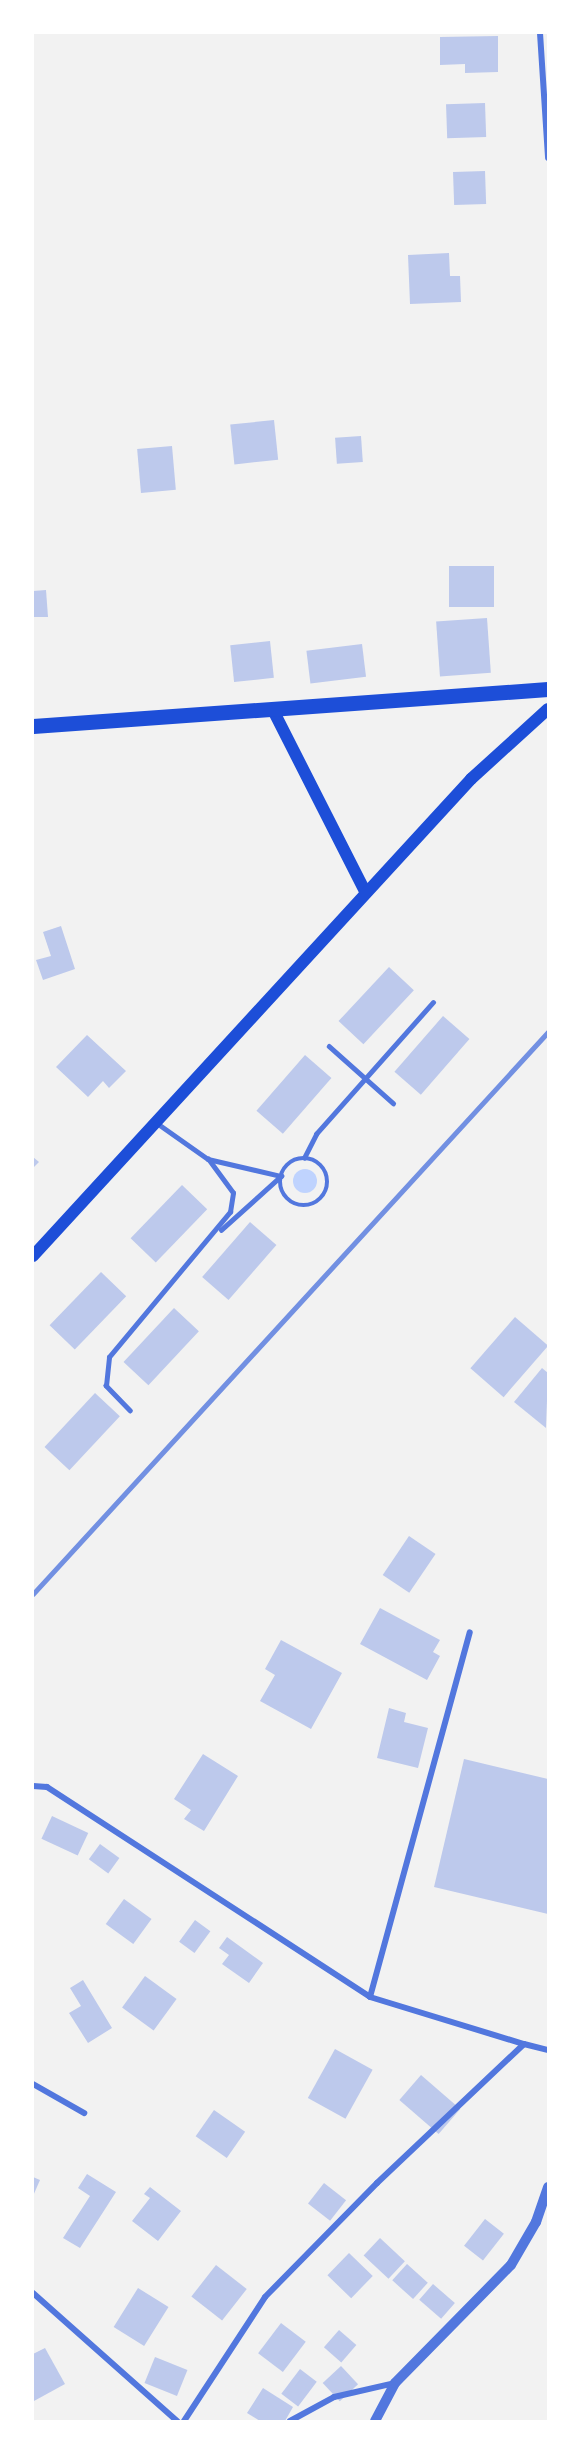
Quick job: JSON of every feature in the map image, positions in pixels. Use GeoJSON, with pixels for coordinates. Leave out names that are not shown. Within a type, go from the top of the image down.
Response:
{"type":"FeatureCollection","features":[{"type":"Feature","properties":{"kind":"main road"},"geometry":{"type":"LineString","coordinates":[[33,726],[548,689]]}},
{"type":"Feature","properties":{"kind":"main road"},"geometry":{"type":"LineString","coordinates":[[33,1256],[471,779],[548,709]]}},
{"type":"Feature","properties":{"kind":"main road"},"geometry":{"type":"LineString","coordinates":[[273,710],[366,893]]}},
{"type":"Feature","properties":{"kind":"street"},"geometry":{"type":"LineString","coordinates":[[540,33],[548,158]]}},
{"type":"Feature","properties":{"kind":"street"},"geometry":{"type":"LineString","coordinates":[[370,1997],[470,1632]]}},
{"type":"Feature","properties":{"kind":"street"},"geometry":{"type":"LineString","coordinates":[[33,1786],[47,1787],[370,1997],[548,2050]]}},
{"type":"Feature","properties":{"kind":"street"},"geometry":{"type":"LineString","coordinates":[[184,2421],[265,2297],[524,2044]]}},
{"type":"Feature","properties":{"kind":"street"},"geometry":{"type":"LineString","coordinates":[[33,2084],[84,2113]]}},
{"type":"Feature","properties":{"kind":"street"},"geometry":{"type":"LineString","coordinates":[[375,2421],[395,2383],[511,2265],[536,2222],[548,2187]]}},
{"type":"Feature","properties":{"kind":"street"},"geometry":{"type":"LineString","coordinates":[[33,2293],[177,2421]]}},
{"type":"Feature","properties":{"kind":"street"},"geometry":{"type":"LineString","coordinates":[[290,2421],[334,2397],[395,2383]]}},
{"type":"Feature","properties":{"kind":"lane"},"geometry":{"type":"LineString","coordinates":[[304,1158],[316,1134],[364,1077],[433,1002]]}},
{"type":"Feature","properties":{"kind":"lane"},"geometry":{"type":"LineString","coordinates":[[329,1046],[393,1103]]}},
{"type":"Feature","properties":{"kind":"lane"},"geometry":{"type":"LineString","coordinates":[[156,1122],[208,1159],[233,1193],[230,1212],[217,1234]]}},
{"type":"Feature","properties":{"kind":"lane"},"geometry":{"type":"LineString","coordinates":[[130,1411],[106,1386],[109,1357],[217,1234],[281,1176],[289,1164],[304,1158],[319,1163],[328,1176],[322,1199],[308,1206],[292,1203],[282,1191],[281,1176]]}},
{"type":"Feature","properties":{"kind":"lane"},"geometry":{"type":"LineString","coordinates":[[208,1159],[281,1176]]}},
{"type":"Feature","properties":{"kind":"water"},"geometry":{"type":"Polygon","coordinates":[[[305,1169],[314,1172],[317,1181],[314,1190],[305,1193],[296,1190],[293,1181],[296,1172],[305,1169]]]}},
{"type":"Feature","properties":{"kind":"building"},"geometry":{"type":"Polygon","coordinates":[[[498,36],[498,72],[465,73],[465,64],[440,65],[440,37],[498,36]]]}},
{"type":"Feature","properties":{"kind":"building"},"geometry":{"type":"Polygon","coordinates":[[[485,103],[486,137],[447,138],[446,104],[485,103]]]}},
{"type":"Feature","properties":{"kind":"building"},"geometry":{"type":"Polygon","coordinates":[[[485,171],[486,204],[454,205],[453,172],[485,171]]]}},
{"type":"Feature","properties":{"kind":"building"},"geometry":{"type":"Polygon","coordinates":[[[449,253],[450,276],[460,276],[461,302],[410,304],[408,255],[449,253]]]}},
{"type":"Feature","properties":{"kind":"building"},"geometry":{"type":"Polygon","coordinates":[[[274,420],[278,460],[234,464],[230,425],[274,420]]]}},
{"type":"Feature","properties":{"kind":"building"},"geometry":{"type":"Polygon","coordinates":[[[361,436],[363,462],[337,464],[335,438],[361,436]]]}},
{"type":"Feature","properties":{"kind":"building"},"geometry":{"type":"Polygon","coordinates":[[[172,446],[176,490],[141,493],[137,449],[172,446]]]}},
{"type":"Feature","properties":{"kind":"building"},"geometry":{"type":"Polygon","coordinates":[[[449,566],[494,566],[494,607],[449,607],[449,566]]]}},
{"type":"Feature","properties":{"kind":"building"},"geometry":{"type":"Polygon","coordinates":[[[46,590],[48,617],[33,617],[33,591],[46,590]]]}},
{"type":"Feature","properties":{"kind":"building"},"geometry":{"type":"Polygon","coordinates":[[[487,618],[491,673],[440,676],[436,622],[487,618]]]}},
{"type":"Feature","properties":{"kind":"building"},"geometry":{"type":"Polygon","coordinates":[[[270,641],[274,678],[234,682],[230,645],[270,641]]]}},
{"type":"Feature","properties":{"kind":"building"},"geometry":{"type":"Polygon","coordinates":[[[362,644],[366,677],[310,684],[306,651],[362,644]]]}},
{"type":"Feature","properties":{"kind":"building"},"geometry":{"type":"Polygon","coordinates":[[[61,926],[75,969],[43,980],[36,960],[51,956],[43,932],[61,926]]]}},
{"type":"Feature","properties":{"kind":"building"},"geometry":{"type":"Polygon","coordinates":[[[389,967],[414,990],[363,1044],[339,1021],[389,967]]]}},
{"type":"Feature","properties":{"kind":"building"},"geometry":{"type":"Polygon","coordinates":[[[443,1016],[469,1039],[421,1095],[394,1072],[443,1016]]]}},
{"type":"Feature","properties":{"kind":"building"},"geometry":{"type":"Polygon","coordinates":[[[87,1035],[126,1071],[109,1088],[103,1081],[88,1097],[56,1067],[87,1035]]]}},
{"type":"Feature","properties":{"kind":"building"},"geometry":{"type":"Polygon","coordinates":[[[305,1055],[331,1078],[283,1134],[256,1111],[305,1055]]]}},
{"type":"Feature","properties":{"kind":"building"},"geometry":{"type":"Polygon","coordinates":[[[33,1157],[39,1162],[33,1168],[33,1157]]]}},
{"type":"Feature","properties":{"kind":"building"},"geometry":{"type":"Polygon","coordinates":[[[182,1185],[207,1209],[156,1263],[131,1238],[182,1185]]]}},
{"type":"Feature","properties":{"kind":"building"},"geometry":{"type":"Polygon","coordinates":[[[250,1222],[276,1245],[229,1300],[202,1277],[250,1222]]]}},
{"type":"Feature","properties":{"kind":"building"},"geometry":{"type":"Polygon","coordinates":[[[101,1272],[126,1296],[75,1350],[50,1325],[101,1272]]]}},
{"type":"Feature","properties":{"kind":"building"},"geometry":{"type":"Polygon","coordinates":[[[174,1308],[199,1331],[148,1385],[124,1362],[174,1308]]]}},
{"type":"Feature","properties":{"kind":"building"},"geometry":{"type":"Polygon","coordinates":[[[515,1317],[548,1346],[504,1397],[470,1368],[515,1317]]]}},
{"type":"Feature","properties":{"kind":"building"},"geometry":{"type":"Polygon","coordinates":[[[542,1368],[548,1373],[546,1428],[514,1402],[542,1368]]]}},
{"type":"Feature","properties":{"kind":"building"},"geometry":{"type":"Polygon","coordinates":[[[95,1393],[120,1416],[69,1470],[45,1447],[95,1393]]]}},
{"type":"Feature","properties":{"kind":"building"},"geometry":{"type":"Polygon","coordinates":[[[409,1536],[436,1554],[409,1593],[383,1575],[409,1536]]]}},
{"type":"Feature","properties":{"kind":"building"},"geometry":{"type":"Polygon","coordinates":[[[380,1608],[440,1640],[433,1652],[440,1656],[427,1680],[360,1644],[380,1608]]]}},
{"type":"Feature","properties":{"kind":"building"},"geometry":{"type":"Polygon","coordinates":[[[281,1640],[342,1673],[311,1729],[260,1701],[275,1675],[265,1669],[281,1640]]]}},
{"type":"Feature","properties":{"kind":"building"},"geometry":{"type":"Polygon","coordinates":[[[389,1708],[406,1713],[404,1722],[428,1728],[418,1768],[377,1758],[389,1708]]]}},
{"type":"Feature","properties":{"kind":"building"},"geometry":{"type":"Polygon","coordinates":[[[203,1754],[238,1776],[204,1831],[184,1819],[191,1810],[174,1799],[203,1754]]]}},
{"type":"Feature","properties":{"kind":"building"},"geometry":{"type":"Polygon","coordinates":[[[464,1759],[548,1779],[548,1914],[434,1887],[464,1759]]]}},
{"type":"Feature","properties":{"kind":"building"},"geometry":{"type":"Polygon","coordinates":[[[52,1816],[88,1833],[78,1856],[41,1839],[52,1816]]]}},
{"type":"Feature","properties":{"kind":"building"},"geometry":{"type":"Polygon","coordinates":[[[100,1844],[119,1858],[108,1873],[89,1859],[100,1844]]]}},
{"type":"Feature","properties":{"kind":"building"},"geometry":{"type":"Polygon","coordinates":[[[124,1899],[152,1919],[133,1944],[106,1924],[124,1899]]]}},
{"type":"Feature","properties":{"kind":"building"},"geometry":{"type":"Polygon","coordinates":[[[195,1920],[210,1931],[195,1953],[179,1942],[195,1920]]]}},
{"type":"Feature","properties":{"kind":"building"},"geometry":{"type":"Polygon","coordinates":[[[227,1937],[263,1963],[249,1983],[222,1964],[229,1955],[219,1948],[227,1937]]]}},
{"type":"Feature","properties":{"kind":"building"},"geometry":{"type":"Polygon","coordinates":[[[145,1976],[177,1999],[154,2030],[122,2008],[145,1976]]]}},
{"type":"Feature","properties":{"kind":"building"},"geometry":{"type":"Polygon","coordinates":[[[83,1980],[112,2028],[88,2043],[69,2013],[81,2006],[70,1988],[83,1980]]]}},
{"type":"Feature","properties":{"kind":"building"},"geometry":{"type":"Polygon","coordinates":[[[335,2049],[373,2070],[345,2119],[308,2098],[335,2049]]]}},
{"type":"Feature","properties":{"kind":"building"},"geometry":{"type":"Polygon","coordinates":[[[421,2075],[460,2109],[439,2134],[399,2100],[421,2075]]]}},
{"type":"Feature","properties":{"kind":"building"},"geometry":{"type":"Polygon","coordinates":[[[214,2110],[245,2132],[227,2158],[196,2136],[214,2110]]]}},
{"type":"Feature","properties":{"kind":"building"},"geometry":{"type":"Polygon","coordinates":[[[87,2174],[116,2192],[80,2248],[63,2238],[90,2196],[78,2188],[87,2174]]]}},
{"type":"Feature","properties":{"kind":"building"},"geometry":{"type":"Polygon","coordinates":[[[33,2177],[40,2180],[33,2196],[33,2177]]]}},
{"type":"Feature","properties":{"kind":"building"},"geometry":{"type":"Polygon","coordinates":[[[324,2183],[346,2200],[330,2221],[308,2203],[324,2183]]]}},
{"type":"Feature","properties":{"kind":"building"},"geometry":{"type":"Polygon","coordinates":[[[150,2187],[181,2211],[158,2241],[132,2221],[150,2198],[144,2194],[150,2187]]]}},
{"type":"Feature","properties":{"kind":"building"},"geometry":{"type":"Polygon","coordinates":[[[485,2219],[504,2234],[483,2261],[464,2246],[485,2219]]]}},
{"type":"Feature","properties":{"kind":"building"},"geometry":{"type":"Polygon","coordinates":[[[380,2238],[405,2261],[388,2279],[364,2256],[380,2238]]]}},
{"type":"Feature","properties":{"kind":"building"},"geometry":{"type":"Polygon","coordinates":[[[349,2253],[373,2276],[351,2298],[327,2275],[349,2253]]]}},
{"type":"Feature","properties":{"kind":"building"},"geometry":{"type":"Polygon","coordinates":[[[407,2264],[428,2283],[413,2299],[392,2280],[407,2264]]]}},
{"type":"Feature","properties":{"kind":"building"},"geometry":{"type":"Polygon","coordinates":[[[216,2265],[247,2289],[222,2321],[191,2297],[216,2265]]]}},
{"type":"Feature","properties":{"kind":"building"},"geometry":{"type":"Polygon","coordinates":[[[433,2284],[455,2303],[441,2319],[419,2300],[433,2284]]]}},
{"type":"Feature","properties":{"kind":"building"},"geometry":{"type":"Polygon","coordinates":[[[138,2288],[169,2307],[144,2346],[114,2327],[138,2288]]]}},
{"type":"Feature","properties":{"kind":"building"},"geometry":{"type":"Polygon","coordinates":[[[281,2323],[306,2342],[283,2372],[258,2353],[281,2323]]]}},
{"type":"Feature","properties":{"kind":"building"},"geometry":{"type":"Polygon","coordinates":[[[339,2330],[356,2345],[341,2362],[324,2347],[339,2330]]]}},
{"type":"Feature","properties":{"kind":"building"},"geometry":{"type":"Polygon","coordinates":[[[45,2348],[65,2384],[34,2401],[33,2354],[45,2348]]]}},
{"type":"Feature","properties":{"kind":"building"},"geometry":{"type":"Polygon","coordinates":[[[155,2357],[187,2370],[177,2396],[145,2383],[155,2357]]]}},
{"type":"Feature","properties":{"kind":"building"},"geometry":{"type":"Polygon","coordinates":[[[341,2366],[358,2384],[340,2401],[323,2383],[341,2366]]]}},
{"type":"Feature","properties":{"kind":"building"},"geometry":{"type":"Polygon","coordinates":[[[300,2369],[317,2382],[298,2406],[281,2394],[300,2369]]]}},
{"type":"Feature","properties":{"kind":"building"},"geometry":{"type":"Polygon","coordinates":[[[263,2388],[293,2407],[285,2421],[260,2421],[247,2413],[263,2388]]]}},
{"type":"Feature","properties":{"kind":"railway"},"geometry":{"type":"LineString","coordinates":[[33,1594],[548,1032]]}}]}
